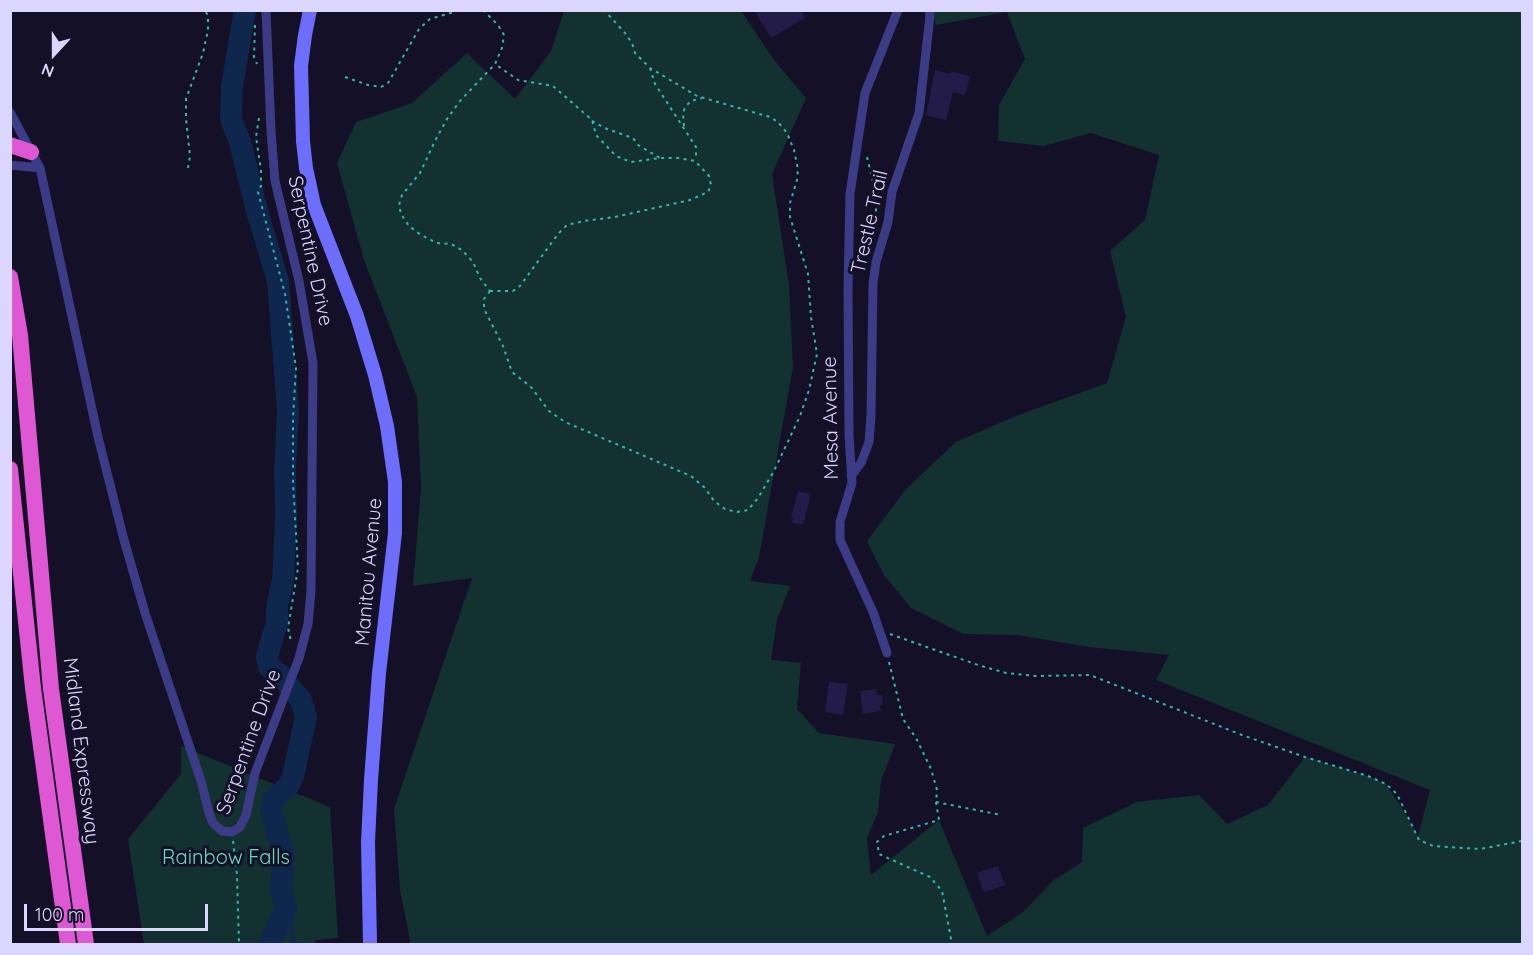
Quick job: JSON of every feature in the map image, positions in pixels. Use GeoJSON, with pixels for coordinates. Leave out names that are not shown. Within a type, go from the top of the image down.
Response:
{"type":"FeatureCollection","features":[{"type":"Feature","properties":{"kind":"highway"},"geometry":{"type":"LineString","coordinates":[[10,145],[32,152]]}},
{"type":"Feature","properties":{"kind":"highway","name":"Midland Expressway"},"geometry":{"type":"LineString","coordinates":[[10,277],[20,335],[51,689],[86,945]]}},
{"type":"Feature","properties":{"kind":"highway","name":"Midland Expressway"},"geometry":{"type":"LineString","coordinates":[[10,469],[33,688],[68,945]]}},
{"type":"Feature","properties":{"kind":"main road","name":"Manitou Avenue"},"geometry":{"type":"LineString","coordinates":[[303,10],[303,141],[306,168],[314,205],[357,316],[375,375],[387,426],[395,482],[395,533],[379,673],[371,780],[368,842],[370,945]]}},
{"type":"Feature","properties":{"kind":"main road","name":"Manitou Avenue"},"geometry":{"type":"LineString","coordinates":[[304,35],[310,10]]}},
{"type":"Feature","properties":{"kind":"street","name":"Serpentine Drive"},"geometry":{"type":"LineString","coordinates":[[10,112],[40,168],[98,437],[143,605],[201,781],[209,813],[213,823],[222,831],[232,832],[240,827],[246,815],[255,773],[299,658],[308,624],[311,591],[313,363],[299,281],[276,181],[271,131],[266,10]]}},
{"type":"Feature","properties":{"kind":"street","name":"Mesa Avenue"},"geometry":{"type":"LineString","coordinates":[[887,653],[880,630],[840,540],[840,522],[852,483],[849,434],[848,235],[850,194],[865,93],[898,10]]}},
{"type":"Feature","properties":{"kind":"street","name":"Trestle Trail"},"geometry":{"type":"LineString","coordinates":[[851,476],[861,463],[868,442],[871,416],[873,284],[876,262],[884,237],[892,192],[919,113],[929,10]]}},
{"type":"Feature","properties":{"kind":"street"},"geometry":{"type":"LineString","coordinates":[[10,165],[40,168]]}},
{"type":"Feature","properties":{"kind":"path"},"geometry":{"type":"LineString","coordinates":[[188,168],[190,156],[186,99],[204,53],[208,16],[205,10]]}},
{"type":"Feature","properties":{"kind":"path"},"geometry":{"type":"LineString","coordinates":[[345,76],[368,85],[381,87],[388,83],[419,28],[430,19],[461,10]]}},
{"type":"Feature","properties":{"kind":"path"},"geometry":{"type":"LineString","coordinates":[[483,10],[498,25],[504,35],[502,48],[495,64],[460,101],[435,141],[420,173],[402,195],[399,205],[401,214],[409,226],[437,243],[451,244],[462,250],[473,262],[480,278],[490,291]]}},
{"type":"Feature","properties":{"kind":"path"},"geometry":{"type":"LineString","coordinates":[[490,291],[484,299],[484,309],[503,346],[512,372],[531,387],[549,411],[565,422],[691,476],[705,488],[714,501],[725,509],[737,512],[748,510],[758,498],[774,471],[800,416],[809,390],[816,354],[808,274],[790,217],[790,202],[798,169],[787,133],[778,122],[770,117],[702,98],[650,68],[635,53],[625,33],[604,10]]}},
{"type":"Feature","properties":{"kind":"path"},"geometry":{"type":"LineString","coordinates":[[255,22],[254,57],[257,65]]}},
{"type":"Feature","properties":{"kind":"path"},"geometry":{"type":"LineString","coordinates":[[495,64],[518,80],[553,86],[592,120],[607,129],[633,138],[638,145],[660,158]]}},
{"type":"Feature","properties":{"kind":"path"},"geometry":{"type":"LineString","coordinates":[[650,68],[655,84],[696,147],[695,161]]}},
{"type":"Feature","properties":{"kind":"path"},"geometry":{"type":"LineString","coordinates":[[684,128],[685,106],[691,101],[702,98]]}},
{"type":"Feature","properties":{"kind":"path"},"geometry":{"type":"LineString","coordinates":[[259,114],[256,137],[261,186],[258,192],[285,294],[296,368],[293,482],[298,568],[288,628],[292,644]]}},
{"type":"Feature","properties":{"kind":"path"},"geometry":{"type":"LineString","coordinates":[[490,291],[513,291],[520,286],[567,225],[690,200],[708,192],[711,185],[709,176],[695,161],[660,158],[631,162],[616,156],[596,135],[592,120]]}},
{"type":"Feature","properties":{"kind":"path"},"geometry":{"type":"LineString","coordinates":[[858,139],[864,147],[872,173],[876,194],[877,233],[884,237]]}},
{"type":"Feature","properties":{"kind":"path"},"geometry":{"type":"LineString","coordinates":[[880,630],[1006,673],[1036,676],[1090,675],[1242,735],[1368,776],[1386,784],[1397,794],[1419,840],[1433,846],[1480,849],[1522,841]]}},
{"type":"Feature","properties":{"kind":"path"},"geometry":{"type":"LineString","coordinates":[[887,653],[903,719],[916,738],[931,769],[937,790],[939,820],[884,836],[877,842],[879,854],[930,877],[942,891],[952,945]]}},
{"type":"Feature","properties":{"kind":"path"},"geometry":{"type":"LineString","coordinates":[[936,802],[1001,815]]}},
{"type":"Feature","properties":{"kind":"path"},"geometry":{"type":"LineString","coordinates":[[232,832],[237,875],[239,945]]}},
{"type":"Feature","properties":{"kind":"green space"},"geometry":{"type":"Polygon","coordinates":[[[564,11],[741,11],[774,60],[806,98],[772,174],[789,285],[793,367],[759,557],[750,581],[790,586],[777,620],[771,660],[801,663],[797,709],[819,733],[895,744],[881,781],[878,812],[867,838],[871,875],[939,820],[987,936],[1023,912],[1054,880],[1082,862],[1083,828],[1137,802],[1199,795],[1227,824],[1268,805],[1305,757],[1368,776],[1386,784],[1418,836],[1430,790],[1156,680],[1169,655],[1089,647],[1017,635],[963,634],[911,608],[884,575],[867,541],[906,489],[956,442],[1016,416],[1107,383],[1126,317],[1110,251],[1145,220],[1159,155],[1091,133],[1044,146],[998,141],[999,105],[1025,59],[1007,12],[936,25],[932,11],[1522,11],[1522,944],[409,944],[400,890],[394,809],[472,578],[413,586],[421,488],[417,397],[364,260],[337,163],[356,122],[412,103],[467,53],[515,99],[551,51],[564,11]]]}},
{"type":"Feature","properties":{"kind":"green space","name":"Rainbow Falls"},"geometry":{"type":"Polygon","coordinates":[[[181,746],[330,807],[338,938],[316,940],[315,944],[144,944],[128,839],[181,774],[181,746]]]}},
{"type":"Feature","properties":{"kind":"building"},"geometry":{"type":"Polygon","coordinates":[[[754,10],[801,10],[805,18],[771,38],[754,10]]]}},
{"type":"Feature","properties":{"kind":"building"},"geometry":{"type":"Polygon","coordinates":[[[935,70],[970,76],[965,95],[953,92],[946,120],[926,115],[935,70]]]}},
{"type":"Feature","properties":{"kind":"building"},"geometry":{"type":"Polygon","coordinates":[[[798,491],[811,494],[803,525],[792,523],[794,518],[791,518],[798,491]]]}},
{"type":"Feature","properties":{"kind":"building"},"geometry":{"type":"Polygon","coordinates":[[[829,682],[848,684],[843,715],[825,712],[829,682]]]}},
{"type":"Feature","properties":{"kind":"building"},"geometry":{"type":"Polygon","coordinates":[[[876,689],[877,695],[882,695],[881,711],[863,714],[860,691],[876,689]]]}},
{"type":"Feature","properties":{"kind":"building"},"geometry":{"type":"Polygon","coordinates":[[[998,866],[1005,885],[984,892],[977,873],[998,866]]]}},
{"type":"Feature","properties":{"kind":"waterway"},"geometry":{"type":"LineString","coordinates":[[245,10],[232,86],[231,119],[240,142],[278,281],[288,410],[283,581],[277,606],[277,622],[267,656],[269,667],[279,674],[301,700],[306,717],[293,776],[289,785],[274,799],[271,810],[284,855],[281,889],[286,908],[270,944]]}},
{"type":"Feature","properties":{"kind":"waterway"},"geometry":{"type":"LineString","coordinates":[[286,908],[295,944]]}}]}
